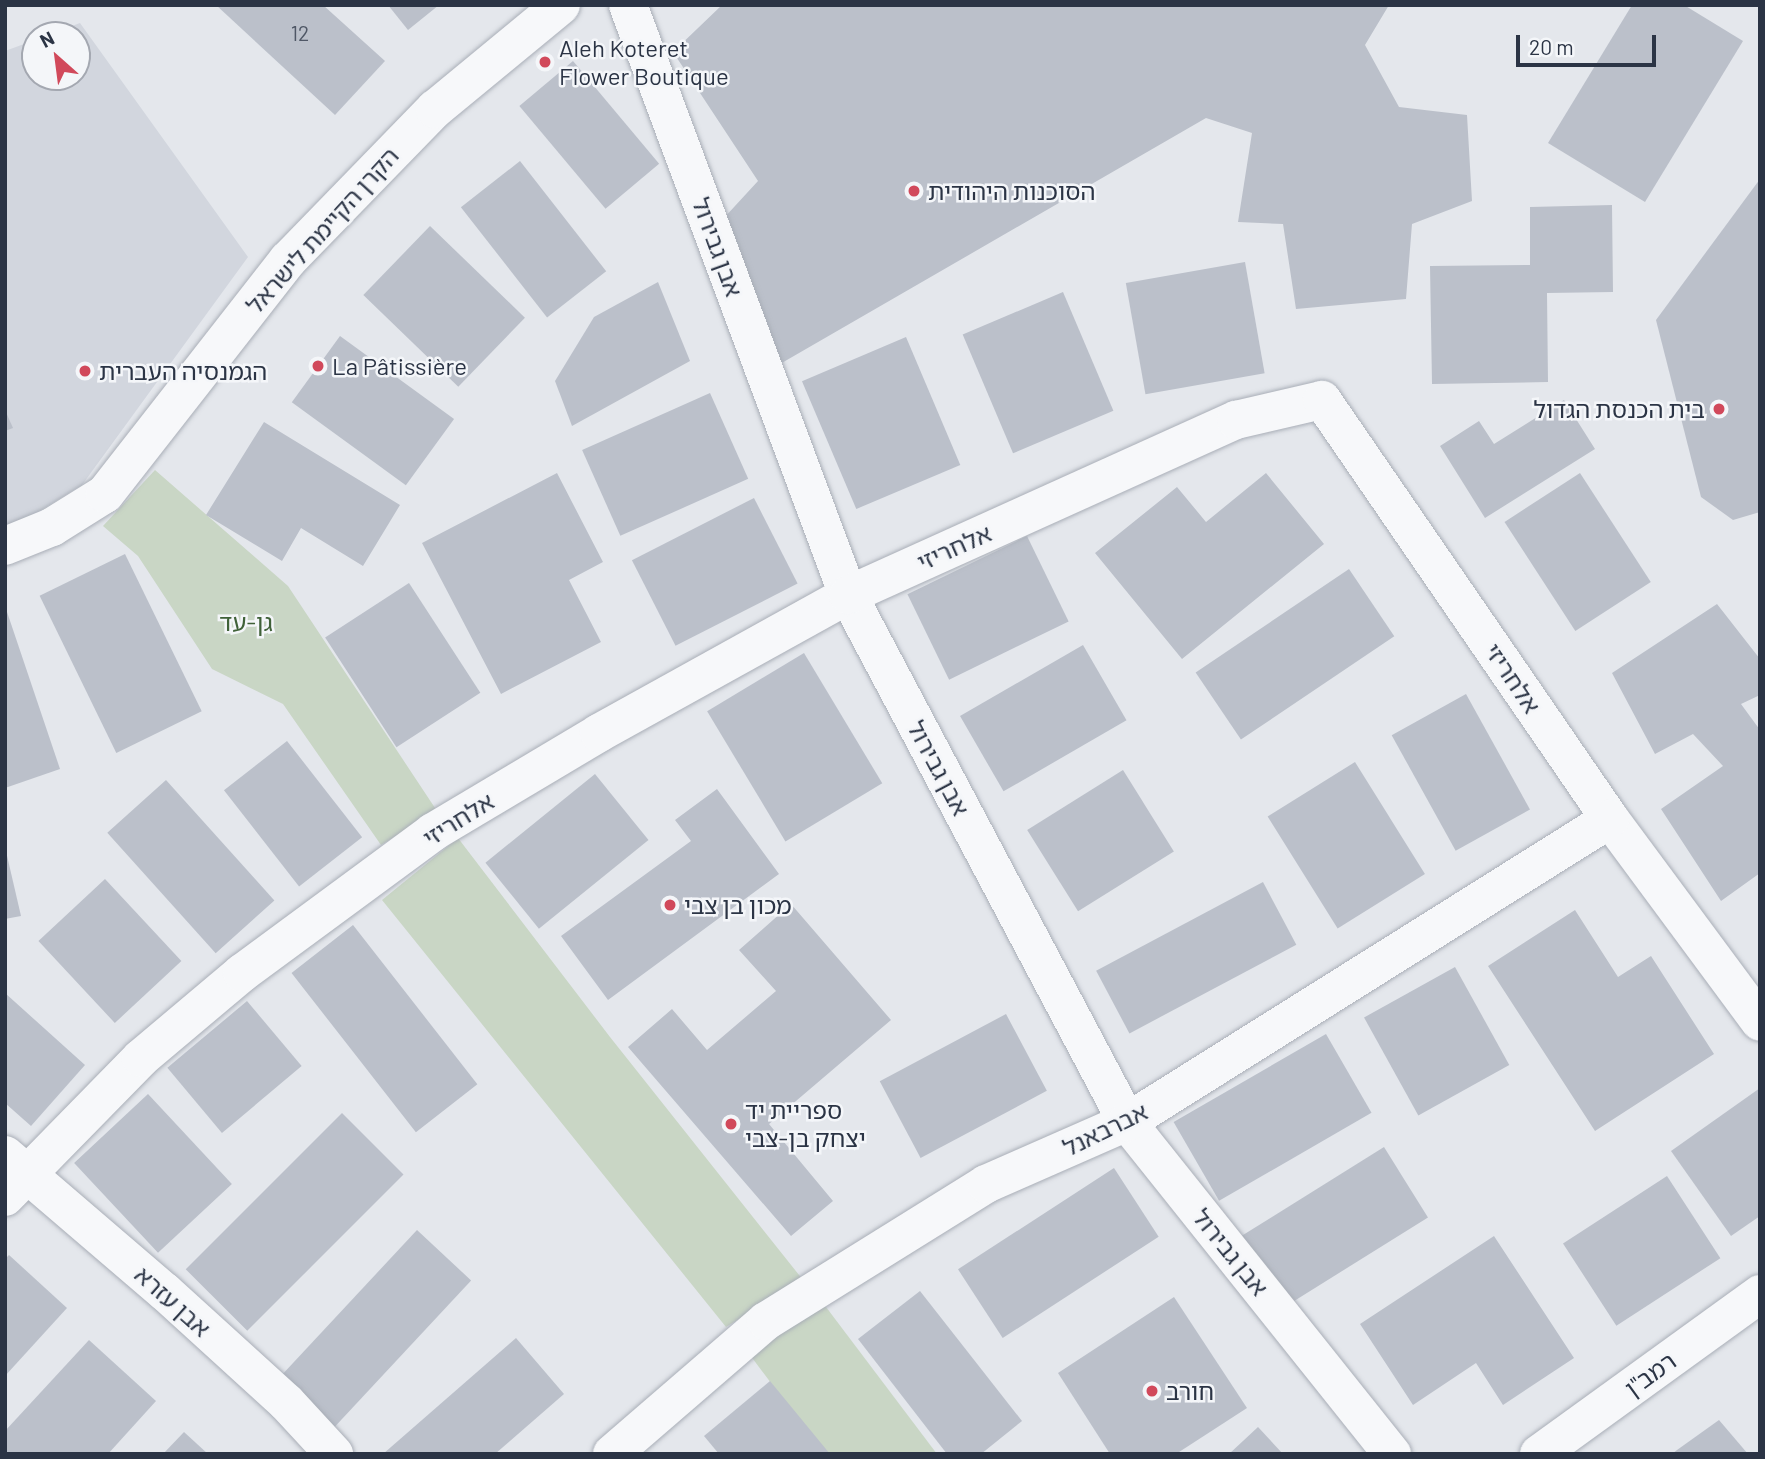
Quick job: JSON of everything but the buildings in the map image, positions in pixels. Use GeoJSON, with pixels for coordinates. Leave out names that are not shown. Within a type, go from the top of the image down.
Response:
{"type":"FeatureCollection","features":[{"type":"Feature","properties":{"kind":"street","name":"הקרן הקיימת לישראל"},"geometry":{"type":"LineString","coordinates":[[5,546],[52,527],[105,494],[288,260],[435,109],[561,5]]}},
{"type":"Feature","properties":{"kind":"street","name":"אבן גבירול"},"geometry":{"type":"LineString","coordinates":[[628,5],[848,595],[1127,1122],[1392,1454]]}},
{"type":"Feature","properties":{"kind":"street","name":"אלחריזי"},"geometry":{"type":"LineString","coordinates":[[13,1175],[141,1058],[242,973],[433,832],[599,733],[848,595],[1236,420],[1322,400],[1610,819],[1760,1022]]}},
{"type":"Feature","properties":{"kind":"street","name":"אברבאנל"},"geometry":{"type":"LineString","coordinates":[[612,1454],[766,1321],[986,1184],[1127,1122],[1610,819]]}},
{"type":"Feature","properties":{"kind":"street","name":"אבן עזרא"},"geometry":{"type":"LineString","coordinates":[[13,1175],[286,1402],[334,1454]]}},
{"type":"Feature","properties":{"kind":"street","name":"רמב\"ן"},"geometry":{"type":"LineString","coordinates":[[1539,1454],[1760,1294]]}},
{"type":"Feature","properties":{"kind":"shaded area","name":"הגמנסיה העברית"},"geometry":{"type":"Polygon","coordinates":[[[91,38],[248,257],[82,485],[5,532],[5,51],[21,45],[21,91],[91,91],[91,38]]]}},
{"type":"Feature","properties":{"kind":"green space","name":"גן-עד"},"geometry":{"type":"Polygon","coordinates":[[[155,470],[288,586],[437,811],[381,845],[283,704],[212,669],[138,556],[103,526],[155,470]]]}},
{"type":"Feature","properties":{"kind":"green space"},"geometry":{"type":"Polygon","coordinates":[[[458,838],[610,1037],[803,1280],[726,1327],[382,900],[458,838]]]}},
{"type":"Feature","properties":{"kind":"green space"},"geometry":{"type":"Polygon","coordinates":[[[823,1303],[937,1454],[824,1454],[747,1351],[823,1303]]]}},
{"type":"Feature","properties":{"kind":"place","name":"Aleh Koteret Flower Boutique"},"geometry":{"type":"Point","coordinates":[545,62]}},
{"type":"Feature","properties":{"kind":"place","name":"הסוכנות היהודית"},"geometry":{"type":"Point","coordinates":[914,191]}},
{"type":"Feature","properties":{"kind":"place","name":"La Pâtissière"},"geometry":{"type":"Point","coordinates":[318,366]}},
{"type":"Feature","properties":{"kind":"place","name":"הגמנסיה העברית"},"geometry":{"type":"Point","coordinates":[85,371]}},
{"type":"Feature","properties":{"kind":"place","name":"בית הכנסת הגדול"},"geometry":{"type":"Point","coordinates":[1719,409]}},
{"type":"Feature","properties":{"kind":"place","name":"מכון בן צבי"},"geometry":{"type":"Point","coordinates":[670,905]}},
{"type":"Feature","properties":{"kind":"place","name":"ספריית יד יצחק בן-צבי"},"geometry":{"type":"Point","coordinates":[731,1124]}},
{"type":"Feature","properties":{"kind":"place","name":"חורב"},"geometry":{"type":"Point","coordinates":[1152,1391]}}]}
